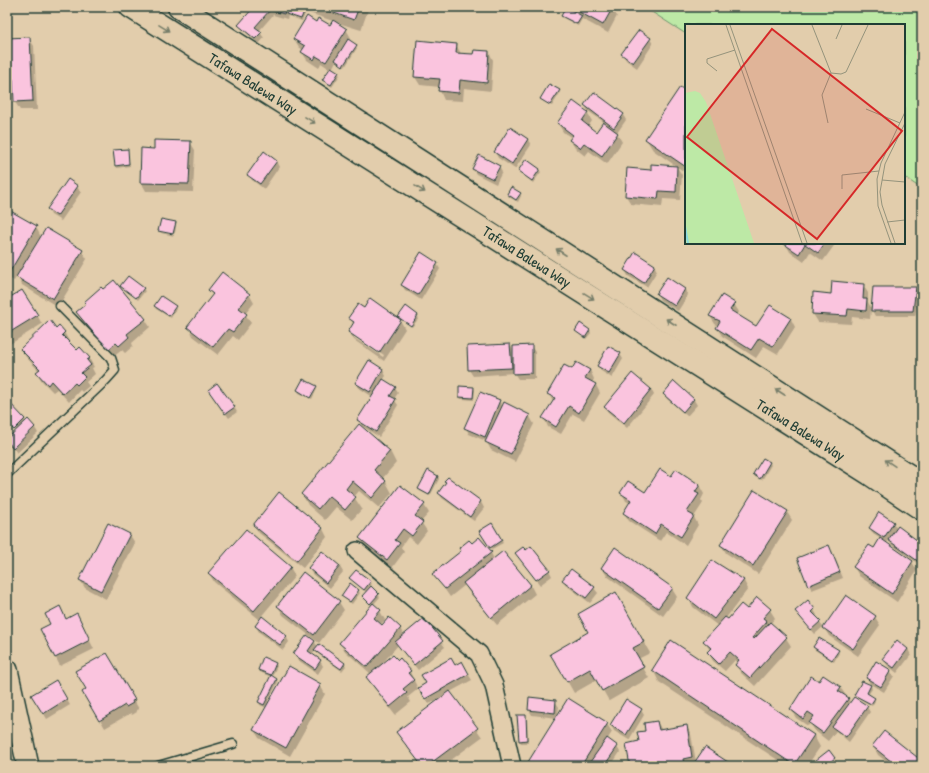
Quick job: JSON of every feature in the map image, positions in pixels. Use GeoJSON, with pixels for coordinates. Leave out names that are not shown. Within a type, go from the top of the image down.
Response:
{"type":"FeatureCollection","features":[{"type":"Feature","properties":{"kind":"main road","name":"Tafawa Balewa Way"},"geometry":{"type":"LineString","coordinates":[[131,7],[870,474],[922,509]]}},
{"type":"Feature","properties":{"kind":"main road","name":"Tafawa Balewa Way"},"geometry":{"type":"LineString","coordinates":[[179,7],[922,484]]}},
{"type":"Feature","properties":{"kind":"street"},"geometry":{"type":"LineString","coordinates":[[357,551],[479,654],[494,686],[512,766]]}},
{"type":"Feature","properties":{"kind":"street"},"geometry":{"type":"LineString","coordinates":[[8,684],[28,766]]}},
{"type":"Feature","properties":{"kind":"lane"},"geometry":{"type":"LineString","coordinates":[[7,474],[115,370],[111,358],[60,306]]}},
{"type":"Feature","properties":{"kind":"lane"},"geometry":{"type":"LineString","coordinates":[[158,766],[233,744]]}},
{"type":"Feature","properties":{"kind":"green space"},"geometry":{"type":"Polygon","coordinates":[[[644,7],[922,7],[922,189],[905,178],[905,24],[685,24],[685,33],[644,7]]]}},
{"type":"Feature","properties":{"kind":"building"},"geometry":{"type":"Polygon","coordinates":[[[254,7],[287,7],[284,14],[270,10],[255,27],[262,32],[255,39],[238,25],[254,7]]]}},
{"type":"Feature","properties":{"kind":"building"},"geometry":{"type":"Polygon","coordinates":[[[289,7],[299,7],[305,9],[301,19],[286,14],[289,7]]]}},
{"type":"Feature","properties":{"kind":"building"},"geometry":{"type":"Polygon","coordinates":[[[317,7],[359,7],[354,20],[317,7]]]}},
{"type":"Feature","properties":{"kind":"building"},"geometry":{"type":"Polygon","coordinates":[[[566,7],[582,16],[577,24],[561,16],[566,7]]]}},
{"type":"Feature","properties":{"kind":"building"},"geometry":{"type":"Polygon","coordinates":[[[570,7],[613,7],[603,25],[570,7]]]}},
{"type":"Feature","properties":{"kind":"building"},"geometry":{"type":"Polygon","coordinates":[[[307,16],[316,22],[318,18],[330,25],[333,20],[347,29],[326,62],[316,56],[314,60],[301,52],[305,46],[293,39],[307,16]]]}},
{"type":"Feature","properties":{"kind":"building"},"geometry":{"type":"Polygon","coordinates":[[[639,30],[651,38],[633,63],[621,54],[639,30]]]}},
{"type":"Feature","properties":{"kind":"building"},"geometry":{"type":"Polygon","coordinates":[[[30,37],[33,101],[14,102],[13,79],[7,80],[7,38],[30,37]]]}},
{"type":"Feature","properties":{"kind":"building"},"geometry":{"type":"Polygon","coordinates":[[[348,39],[357,45],[343,66],[335,60],[348,39]]]}},
{"type":"Feature","properties":{"kind":"building"},"geometry":{"type":"Polygon","coordinates":[[[417,40],[457,44],[456,53],[473,54],[474,50],[489,51],[487,83],[460,80],[459,93],[438,91],[440,79],[414,77],[417,40]]]}},
{"type":"Feature","properties":{"kind":"building"},"geometry":{"type":"Polygon","coordinates":[[[331,67],[339,72],[331,85],[322,80],[331,67]]]}},
{"type":"Feature","properties":{"kind":"building"},"geometry":{"type":"Polygon","coordinates":[[[549,84],[560,90],[550,105],[540,99],[549,84]]]}},
{"type":"Feature","properties":{"kind":"building"},"geometry":{"type":"Polygon","coordinates":[[[680,87],[685,90],[685,166],[645,139],[680,87]]]}},
{"type":"Feature","properties":{"kind":"building"},"geometry":{"type":"Polygon","coordinates":[[[594,92],[624,114],[614,128],[584,105],[594,92]]]}},
{"type":"Feature","properties":{"kind":"building"},"geometry":{"type":"Polygon","coordinates":[[[573,101],[588,112],[582,121],[596,132],[603,122],[618,133],[602,156],[584,143],[580,148],[569,140],[573,135],[557,123],[573,101]]]}},
{"type":"Feature","properties":{"kind":"building"},"geometry":{"type":"Polygon","coordinates":[[[510,127],[528,139],[512,164],[494,152],[510,127]]]}},
{"type":"Feature","properties":{"kind":"building"},"geometry":{"type":"Polygon","coordinates":[[[154,140],[191,141],[189,184],[140,183],[141,148],[154,149],[154,140]]]}},
{"type":"Feature","properties":{"kind":"building"},"geometry":{"type":"Polygon","coordinates":[[[128,149],[129,164],[115,166],[113,150],[128,149]]]}},
{"type":"Feature","properties":{"kind":"building"},"geometry":{"type":"Polygon","coordinates":[[[264,151],[277,161],[260,184],[247,175],[264,151]]]}},
{"type":"Feature","properties":{"kind":"building"},"geometry":{"type":"Polygon","coordinates":[[[479,155],[500,166],[493,179],[472,169],[479,155]]]}},
{"type":"Feature","properties":{"kind":"building"},"geometry":{"type":"Polygon","coordinates":[[[526,159],[540,169],[532,181],[518,171],[526,159]]]}},
{"type":"Feature","properties":{"kind":"building"},"geometry":{"type":"Polygon","coordinates":[[[651,164],[677,166],[676,192],[659,191],[658,199],[625,196],[627,168],[651,170],[651,164]]]}},
{"type":"Feature","properties":{"kind":"building"},"geometry":{"type":"Polygon","coordinates":[[[68,179],[78,186],[57,216],[47,209],[68,179]]]}},
{"type":"Feature","properties":{"kind":"building"},"geometry":{"type":"Polygon","coordinates":[[[511,187],[521,193],[516,200],[507,194],[511,187]]]}},
{"type":"Feature","properties":{"kind":"building"},"geometry":{"type":"Polygon","coordinates":[[[7,209],[37,226],[9,273],[7,272],[7,209]]]}},
{"type":"Feature","properties":{"kind":"building"},"geometry":{"type":"Polygon","coordinates":[[[161,219],[176,222],[173,234],[158,231],[161,219]]]}},
{"type":"Feature","properties":{"kind":"building"},"geometry":{"type":"Polygon","coordinates":[[[46,228],[83,250],[53,299],[16,277],[46,228]]]}},
{"type":"Feature","properties":{"kind":"building"},"geometry":{"type":"Polygon","coordinates":[[[784,244],[805,244],[799,254],[784,244]]]}},
{"type":"Feature","properties":{"kind":"building"},"geometry":{"type":"Polygon","coordinates":[[[805,244],[824,244],[818,253],[805,244]]]}},
{"type":"Feature","properties":{"kind":"building"},"geometry":{"type":"Polygon","coordinates":[[[421,252],[438,263],[418,295],[401,285],[421,252]]]}},
{"type":"Feature","properties":{"kind":"building"},"geometry":{"type":"Polygon","coordinates":[[[635,252],[655,265],[644,283],[624,270],[635,252]]]}},
{"type":"Feature","properties":{"kind":"building"},"geometry":{"type":"Polygon","coordinates":[[[222,272],[250,294],[239,308],[247,314],[233,332],[228,329],[213,347],[187,327],[213,294],[208,290],[222,272]]]}},
{"type":"Feature","properties":{"kind":"building"},"geometry":{"type":"Polygon","coordinates":[[[128,276],[144,288],[136,298],[120,286],[128,276]]]}},
{"type":"Feature","properties":{"kind":"building"},"geometry":{"type":"Polygon","coordinates":[[[667,277],[685,289],[675,306],[656,294],[667,277]]]}},
{"type":"Feature","properties":{"kind":"building"},"geometry":{"type":"Polygon","coordinates":[[[114,280],[146,319],[127,334],[129,337],[119,346],[116,343],[108,350],[76,312],[86,304],[84,302],[101,287],[103,289],[114,280]]]}},
{"type":"Feature","properties":{"kind":"building"},"geometry":{"type":"Polygon","coordinates":[[[832,281],[864,284],[863,299],[867,299],[866,311],[848,309],[847,316],[812,314],[813,292],[831,294],[832,281]]]}},
{"type":"Feature","properties":{"kind":"building"},"geometry":{"type":"Polygon","coordinates":[[[873,287],[916,287],[913,311],[871,311],[873,287]]]}},
{"type":"Feature","properties":{"kind":"building"},"geometry":{"type":"Polygon","coordinates":[[[22,290],[38,315],[7,334],[7,299],[22,290]]]}},
{"type":"Feature","properties":{"kind":"building"},"geometry":{"type":"Polygon","coordinates":[[[722,295],[735,303],[730,310],[756,326],[770,305],[791,318],[773,346],[759,338],[751,350],[716,328],[720,321],[709,316],[722,295]]]}},
{"type":"Feature","properties":{"kind":"building"},"geometry":{"type":"Polygon","coordinates":[[[161,296],[176,306],[169,316],[154,306],[161,296]]]}},
{"type":"Feature","properties":{"kind":"building"},"geometry":{"type":"Polygon","coordinates":[[[370,298],[401,320],[379,353],[348,332],[354,322],[348,318],[358,304],[364,308],[370,298]]]}},
{"type":"Feature","properties":{"kind":"building"},"geometry":{"type":"Polygon","coordinates":[[[406,306],[418,315],[411,326],[398,317],[406,306]]]}},
{"type":"Feature","properties":{"kind":"building"},"geometry":{"type":"Polygon","coordinates":[[[50,320],[56,328],[59,325],[65,332],[62,335],[77,350],[80,347],[90,358],[87,360],[91,365],[81,373],[85,377],[77,385],[75,383],[63,394],[51,381],[48,385],[36,372],[40,369],[20,349],[50,320]]]}},
{"type":"Feature","properties":{"kind":"building"},"geometry":{"type":"Polygon","coordinates":[[[580,323],[590,330],[585,338],[575,331],[580,323]]]}},
{"type":"Feature","properties":{"kind":"building"},"geometry":{"type":"Polygon","coordinates":[[[510,344],[512,368],[468,370],[467,346],[510,344]]]}},
{"type":"Feature","properties":{"kind":"building"},"geometry":{"type":"Polygon","coordinates":[[[532,345],[532,373],[513,374],[513,346],[532,345]]]}},
{"type":"Feature","properties":{"kind":"building"},"geometry":{"type":"Polygon","coordinates":[[[608,346],[621,353],[609,373],[597,366],[608,346]]]}},
{"type":"Feature","properties":{"kind":"building"},"geometry":{"type":"Polygon","coordinates":[[[369,360],[383,369],[370,392],[355,383],[369,360]]]}},
{"type":"Feature","properties":{"kind":"building"},"geometry":{"type":"Polygon","coordinates":[[[576,362],[590,370],[585,378],[596,384],[579,413],[569,406],[556,427],[542,418],[555,398],[547,394],[564,365],[572,369],[576,362]]]}},
{"type":"Feature","properties":{"kind":"building"},"geometry":{"type":"Polygon","coordinates":[[[632,373],[651,389],[624,423],[604,407],[632,373]]]}},
{"type":"Feature","properties":{"kind":"building"},"geometry":{"type":"Polygon","coordinates":[[[303,379],[317,386],[310,398],[297,390],[303,379]]]}},
{"type":"Feature","properties":{"kind":"building"},"geometry":{"type":"Polygon","coordinates":[[[383,379],[396,387],[390,396],[396,399],[376,432],[357,420],[383,379]]]}},
{"type":"Feature","properties":{"kind":"building"},"geometry":{"type":"Polygon","coordinates":[[[674,381],[694,399],[683,412],[663,394],[674,381]]]}},
{"type":"Feature","properties":{"kind":"building"},"geometry":{"type":"Polygon","coordinates":[[[217,383],[235,407],[225,414],[208,390],[217,383]]]}},
{"type":"Feature","properties":{"kind":"building"},"geometry":{"type":"Polygon","coordinates":[[[459,386],[474,387],[473,398],[459,397],[459,386]]]}},
{"type":"Feature","properties":{"kind":"building"},"geometry":{"type":"Polygon","coordinates":[[[480,392],[500,400],[485,437],[464,428],[480,392]]]}},
{"type":"Feature","properties":{"kind":"building"},"geometry":{"type":"Polygon","coordinates":[[[7,400],[25,419],[14,430],[7,423],[7,400]]]}},
{"type":"Feature","properties":{"kind":"building"},"geometry":{"type":"Polygon","coordinates":[[[504,402],[530,415],[511,454],[485,442],[504,402]]]}},
{"type":"Feature","properties":{"kind":"building"},"geometry":{"type":"Polygon","coordinates":[[[28,419],[35,427],[13,448],[7,439],[28,419]]]}},
{"type":"Feature","properties":{"kind":"building"},"geometry":{"type":"Polygon","coordinates":[[[359,424],[390,451],[374,470],[386,481],[372,498],[352,481],[346,489],[356,497],[345,510],[329,496],[318,509],[301,494],[359,424]]]}},
{"type":"Feature","properties":{"kind":"building"},"geometry":{"type":"Polygon","coordinates":[[[763,458],[770,462],[760,479],[753,474],[763,458]]]}},
{"type":"Feature","properties":{"kind":"building"},"geometry":{"type":"Polygon","coordinates":[[[660,469],[671,476],[676,469],[700,485],[695,492],[699,494],[687,512],[694,516],[681,537],[661,524],[655,534],[623,513],[631,500],[620,493],[628,481],[645,492],[660,469]]]}},
{"type":"Feature","properties":{"kind":"building"},"geometry":{"type":"Polygon","coordinates":[[[428,470],[438,476],[429,495],[418,489],[428,470]]]}},
{"type":"Feature","properties":{"kind":"building"},"geometry":{"type":"Polygon","coordinates":[[[448,477],[481,501],[470,517],[438,493],[446,482],[444,481],[448,477]]]}},
{"type":"Feature","properties":{"kind":"building"},"geometry":{"type":"Polygon","coordinates":[[[400,485],[425,504],[415,516],[423,522],[412,536],[403,529],[395,540],[400,543],[387,560],[359,538],[400,485]]]}},
{"type":"Feature","properties":{"kind":"building"},"geometry":{"type":"Polygon","coordinates":[[[754,490],[788,511],[753,566],[720,545],[754,490]]]}},
{"type":"Feature","properties":{"kind":"building"},"geometry":{"type":"Polygon","coordinates":[[[279,492],[323,528],[297,561],[253,525],[279,492]]]}},
{"type":"Feature","properties":{"kind":"building"},"geometry":{"type":"Polygon","coordinates":[[[879,512],[894,522],[884,538],[869,528],[879,512]]]}},
{"type":"Feature","properties":{"kind":"building"},"geometry":{"type":"Polygon","coordinates":[[[108,523],[130,534],[101,591],[79,580],[108,523]]]}},
{"type":"Feature","properties":{"kind":"building"},"geometry":{"type":"Polygon","coordinates":[[[492,523],[502,540],[490,548],[479,531],[492,523]]]}},
{"type":"Feature","properties":{"kind":"building"},"geometry":{"type":"Polygon","coordinates":[[[898,526],[922,544],[922,564],[888,540],[898,526]]]}},
{"type":"Feature","properties":{"kind":"building"},"geometry":{"type":"Polygon","coordinates":[[[246,529],[291,567],[254,611],[208,573],[246,529]]]}},
{"type":"Feature","properties":{"kind":"building"},"geometry":{"type":"Polygon","coordinates":[[[479,537],[492,552],[445,589],[432,574],[461,551],[459,548],[469,540],[472,543],[479,537]]]}},
{"type":"Feature","properties":{"kind":"building"},"geometry":{"type":"Polygon","coordinates":[[[880,538],[913,561],[892,594],[853,567],[869,545],[874,548],[880,538]]]}},
{"type":"Feature","properties":{"kind":"building"},"geometry":{"type":"Polygon","coordinates":[[[829,545],[840,572],[808,586],[797,558],[829,545]]]}},
{"type":"Feature","properties":{"kind":"building"},"geometry":{"type":"Polygon","coordinates":[[[531,546],[550,570],[536,580],[515,553],[523,547],[526,550],[531,546]]]}},
{"type":"Feature","properties":{"kind":"building"},"geometry":{"type":"Polygon","coordinates":[[[615,547],[673,588],[658,608],[601,568],[615,547]]]}},
{"type":"Feature","properties":{"kind":"building"},"geometry":{"type":"Polygon","coordinates":[[[322,551],[340,566],[326,583],[308,568],[322,551]]]}},
{"type":"Feature","properties":{"kind":"building"},"geometry":{"type":"Polygon","coordinates":[[[503,551],[531,585],[491,618],[463,583],[503,551]]]}},
{"type":"Feature","properties":{"kind":"building"},"geometry":{"type":"Polygon","coordinates":[[[712,560],[744,580],[714,619],[687,598],[712,560]]]}},
{"type":"Feature","properties":{"kind":"building"},"geometry":{"type":"Polygon","coordinates":[[[571,569],[595,587],[586,598],[562,580],[571,569]]]}},
{"type":"Feature","properties":{"kind":"building"},"geometry":{"type":"Polygon","coordinates":[[[356,570],[371,581],[364,590],[349,578],[356,570]]]}},
{"type":"Feature","properties":{"kind":"building"},"geometry":{"type":"Polygon","coordinates":[[[303,572],[340,601],[314,635],[277,606],[303,572]]]}},
{"type":"Feature","properties":{"kind":"building"},"geometry":{"type":"Polygon","coordinates":[[[350,583],[359,590],[350,602],[341,596],[350,583]]]}},
{"type":"Feature","properties":{"kind":"building"},"geometry":{"type":"Polygon","coordinates":[[[371,586],[379,594],[370,604],[362,596],[371,586]]]}},
{"type":"Feature","properties":{"kind":"building"},"geometry":{"type":"Polygon","coordinates":[[[616,592],[644,642],[633,648],[644,667],[602,691],[590,669],[567,682],[550,654],[588,632],[578,614],[616,592]]]}},
{"type":"Feature","properties":{"kind":"building"},"geometry":{"type":"Polygon","coordinates":[[[846,595],[876,616],[853,649],[823,628],[846,595]]]}},
{"type":"Feature","properties":{"kind":"building"},"geometry":{"type":"Polygon","coordinates":[[[757,597],[771,609],[763,618],[767,621],[752,638],[754,639],[770,622],[787,637],[750,678],[735,665],[739,660],[730,652],[719,664],[707,652],[711,648],[703,641],[725,617],[728,619],[741,604],[747,609],[757,597]]]}},
{"type":"Feature","properties":{"kind":"building"},"geometry":{"type":"Polygon","coordinates":[[[808,600],[815,609],[812,612],[821,621],[811,630],[795,611],[808,600]]]}},
{"type":"Feature","properties":{"kind":"building"},"geometry":{"type":"Polygon","coordinates":[[[373,603],[381,610],[374,618],[382,625],[389,617],[401,628],[367,667],[339,643],[373,603]]]}},
{"type":"Feature","properties":{"kind":"building"},"geometry":{"type":"Polygon","coordinates":[[[60,606],[66,619],[77,613],[90,640],[55,658],[40,629],[50,624],[45,614],[60,606]]]}},
{"type":"Feature","properties":{"kind":"building"},"geometry":{"type":"Polygon","coordinates":[[[262,616],[287,636],[280,645],[255,626],[262,616]]]}},
{"type":"Feature","properties":{"kind":"building"},"geometry":{"type":"Polygon","coordinates":[[[424,618],[443,641],[414,665],[395,642],[424,618]]]}},
{"type":"Feature","properties":{"kind":"building"},"geometry":{"type":"Polygon","coordinates":[[[307,635],[315,641],[308,651],[321,660],[315,669],[293,654],[307,635]]]}},
{"type":"Feature","properties":{"kind":"building"},"geometry":{"type":"Polygon","coordinates":[[[819,638],[839,650],[832,660],[813,647],[819,638]]]}},
{"type":"Feature","properties":{"kind":"building"},"geometry":{"type":"Polygon","coordinates":[[[671,640],[814,735],[794,765],[652,670],[671,640]]]}},
{"type":"Feature","properties":{"kind":"building"},"geometry":{"type":"Polygon","coordinates":[[[897,640],[908,649],[894,668],[882,659],[897,640]]]}},
{"type":"Feature","properties":{"kind":"building"},"geometry":{"type":"Polygon","coordinates":[[[319,644],[345,663],[341,669],[314,650],[319,644]]]}},
{"type":"Feature","properties":{"kind":"building"},"geometry":{"type":"Polygon","coordinates":[[[107,653],[135,700],[132,701],[133,703],[126,707],[125,705],[99,721],[82,692],[86,689],[75,671],[107,653]]]}},
{"type":"Feature","properties":{"kind":"building"},"geometry":{"type":"Polygon","coordinates":[[[393,655],[398,660],[400,658],[411,671],[408,673],[414,680],[403,689],[407,693],[390,707],[366,677],[393,655]]]}},
{"type":"Feature","properties":{"kind":"building"},"geometry":{"type":"Polygon","coordinates":[[[263,657],[276,663],[271,675],[258,670],[263,657]]]}},
{"type":"Feature","properties":{"kind":"building"},"geometry":{"type":"Polygon","coordinates":[[[451,658],[455,665],[462,661],[469,674],[425,699],[418,688],[426,683],[421,675],[451,658]]]}},
{"type":"Feature","properties":{"kind":"building"},"geometry":{"type":"Polygon","coordinates":[[[876,661],[891,670],[881,687],[866,678],[876,661]]]}},
{"type":"Feature","properties":{"kind":"building"},"geometry":{"type":"Polygon","coordinates":[[[289,666],[321,684],[286,748],[253,730],[289,666]]]}},
{"type":"Feature","properties":{"kind":"building"},"geometry":{"type":"Polygon","coordinates":[[[271,675],[277,679],[264,705],[258,702],[271,675]]]}},
{"type":"Feature","properties":{"kind":"building"},"geometry":{"type":"Polygon","coordinates":[[[823,675],[841,687],[838,691],[849,698],[823,733],[809,723],[814,716],[808,712],[803,719],[790,709],[811,676],[819,681],[823,675]]]}},
{"type":"Feature","properties":{"kind":"building"},"geometry":{"type":"Polygon","coordinates":[[[56,680],[67,699],[43,714],[31,695],[56,680]]]}},
{"type":"Feature","properties":{"kind":"building"},"geometry":{"type":"Polygon","coordinates":[[[862,681],[871,685],[867,693],[875,698],[871,704],[854,695],[862,681]]]}},
{"type":"Feature","properties":{"kind":"building"},"geometry":{"type":"Polygon","coordinates":[[[450,691],[478,728],[427,766],[422,766],[396,732],[450,691]]]}},
{"type":"Feature","properties":{"kind":"building"},"geometry":{"type":"Polygon","coordinates":[[[529,697],[556,700],[555,713],[528,710],[529,697]]]}},
{"type":"Feature","properties":{"kind":"building"},"geometry":{"type":"Polygon","coordinates":[[[854,697],[868,706],[846,737],[832,727],[854,697]]]}},
{"type":"Feature","properties":{"kind":"building"},"geometry":{"type":"Polygon","coordinates":[[[568,698],[608,723],[581,766],[534,766],[528,762],[568,698]]]}},
{"type":"Feature","properties":{"kind":"building"},"geometry":{"type":"Polygon","coordinates":[[[626,699],[642,709],[626,735],[610,725],[626,699]]]}},
{"type":"Feature","properties":{"kind":"building"},"geometry":{"type":"Polygon","coordinates":[[[517,715],[526,715],[527,740],[519,741],[517,715]]]}},
{"type":"Feature","properties":{"kind":"building"},"geometry":{"type":"Polygon","coordinates":[[[657,721],[659,730],[687,725],[692,757],[683,759],[684,765],[680,766],[630,766],[626,744],[639,741],[637,732],[645,731],[644,723],[657,721]]]}},
{"type":"Feature","properties":{"kind":"building"},"geometry":{"type":"Polygon","coordinates":[[[884,731],[922,761],[922,766],[897,766],[872,746],[884,731]]]}},
{"type":"Feature","properties":{"kind":"building"},"geometry":{"type":"Polygon","coordinates":[[[607,738],[618,746],[604,766],[596,766],[590,762],[607,738]]]}},
{"type":"Feature","properties":{"kind":"building"},"geometry":{"type":"Polygon","coordinates":[[[705,747],[734,766],[692,766],[705,747]]]}},
{"type":"Feature","properties":{"kind":"building"},"geometry":{"type":"Polygon","coordinates":[[[829,750],[835,758],[825,766],[812,766],[811,764],[829,750]]]}}]}
